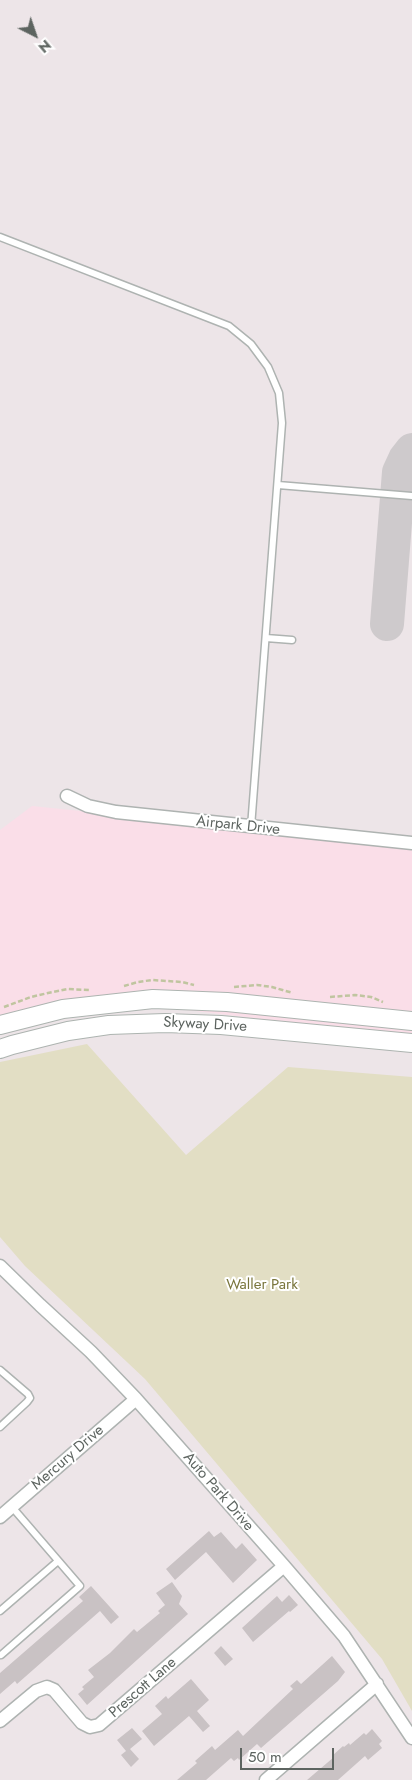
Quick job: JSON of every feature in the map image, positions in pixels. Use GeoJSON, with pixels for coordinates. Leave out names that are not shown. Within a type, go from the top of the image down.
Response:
{"type":"FeatureCollection","features":[{"type":"Feature","properties":{"kind":"main road","name":"Skyway Drive"},"geometry":{"type":"LineString","coordinates":[[0,1025],[63,1009],[153,1000],[227,1002],[412,1021]]}},
{"type":"Feature","properties":{"kind":"main road","name":"Skyway Drive"},"geometry":{"type":"LineString","coordinates":[[0,1049],[68,1032],[109,1026],[165,1022],[221,1025],[412,1043]]}},
{"type":"Feature","properties":{"kind":"street","name":"Airpark Drive"},"geometry":{"type":"LineString","coordinates":[[67,796],[88,806],[116,812],[412,843]]}},
{"type":"Feature","properties":{"kind":"street","name":"Auto Park Drive"},"geometry":{"type":"LineString","coordinates":[[0,1266],[40,1306],[91,1352],[136,1399],[284,1566],[344,1636],[412,1738]]}},
{"type":"Feature","properties":{"kind":"street","name":"Mercury Drive"},"geometry":{"type":"LineString","coordinates":[[0,1517],[136,1399]]}},
{"type":"Feature","properties":{"kind":"street","name":"Prescott Lane"},"geometry":{"type":"LineString","coordinates":[[0,1720],[36,1691],[47,1687],[54,1690],[82,1723],[90,1727],[99,1726],[284,1566]]}},
{"type":"Feature","properties":{"kind":"street"},"geometry":{"type":"LineString","coordinates":[[266,1780],[377,1684]]}},
{"type":"Feature","properties":{"kind":"lane"},"geometry":{"type":"LineString","coordinates":[[0,237],[230,326],[251,344],[268,367],[279,393],[282,423],[251,827]]}},
{"type":"Feature","properties":{"kind":"lane"},"geometry":{"type":"LineString","coordinates":[[278,485],[412,496]]}},
{"type":"Feature","properties":{"kind":"lane"},"geometry":{"type":"LineString","coordinates":[[266,638],[292,640]]}},
{"type":"Feature","properties":{"kind":"lane"},"geometry":{"type":"LineString","coordinates":[[0,1370],[28,1394],[30,1398],[22,1408],[0,1427]]}},
{"type":"Feature","properties":{"kind":"lane"},"geometry":{"type":"LineString","coordinates":[[1,1655],[80,1586],[12,1507]]}},
{"type":"Feature","properties":{"kind":"lane"},"geometry":{"type":"LineString","coordinates":[[0,1611],[58,1560]]}},
{"type":"Feature","properties":{"kind":"shaded area"},"geometry":{"type":"Polygon","coordinates":[[[32,806],[412,845],[412,1037],[145,1005],[0,1029],[0,830],[32,806]]]}},
{"type":"Feature","properties":{"kind":"green space","name":"Waller Park"},"geometry":{"type":"Polygon","coordinates":[[[87,1044],[186,1155],[288,1067],[412,1077],[412,1711],[382,1659],[145,1379],[25,1266],[0,1237],[0,1062],[87,1044]]]}},
{"type":"Feature","properties":{"kind":"building"},"geometry":{"type":"Polygon","coordinates":[[[209,1531],[214,1537],[221,1532],[236,1549],[242,1543],[257,1560],[233,1583],[206,1552],[175,1580],[166,1569],[209,1531]]]}},
{"type":"Feature","properties":{"kind":"building"},"geometry":{"type":"Polygon","coordinates":[[[172,1582],[182,1596],[179,1604],[188,1614],[87,1705],[78,1694],[84,1689],[82,1687],[94,1677],[88,1670],[110,1653],[134,1629],[137,1632],[160,1613],[158,1611],[165,1605],[156,1593],[172,1582]]]}},
{"type":"Feature","properties":{"kind":"building"},"geometry":{"type":"Polygon","coordinates":[[[91,1586],[119,1617],[111,1624],[100,1611],[17,1684],[15,1681],[0,1694],[0,1673],[83,1601],[79,1597],[91,1586]]]}},
{"type":"Feature","properties":{"kind":"building"},"geometry":{"type":"Polygon","coordinates":[[[289,1595],[298,1605],[253,1642],[242,1628],[277,1596],[282,1602],[289,1595]]]}},
{"type":"Feature","properties":{"kind":"building"},"geometry":{"type":"Polygon","coordinates":[[[221,1646],[233,1659],[225,1666],[214,1653],[221,1646]]]}},
{"type":"Feature","properties":{"kind":"building"},"geometry":{"type":"Polygon","coordinates":[[[332,1656],[345,1672],[338,1681],[261,1748],[257,1744],[239,1760],[238,1758],[234,1761],[231,1758],[206,1780],[177,1780],[197,1763],[195,1761],[212,1746],[215,1750],[238,1730],[243,1736],[293,1689],[290,1686],[297,1680],[301,1684],[332,1656]]]}},
{"type":"Feature","properties":{"kind":"building"},"geometry":{"type":"Polygon","coordinates":[[[191,1679],[209,1700],[197,1711],[210,1726],[203,1732],[189,1716],[154,1746],[142,1731],[162,1714],[155,1706],[166,1696],[168,1699],[191,1679]]]}},
{"type":"Feature","properties":{"kind":"building"},"geometry":{"type":"Polygon","coordinates":[[[132,1728],[142,1739],[130,1749],[139,1759],[131,1767],[121,1755],[126,1751],[117,1740],[132,1728]]]}},
{"type":"Feature","properties":{"kind":"building"},"geometry":{"type":"Polygon","coordinates":[[[372,1729],[382,1741],[379,1744],[382,1748],[368,1760],[365,1756],[338,1780],[307,1780],[334,1757],[332,1756],[343,1746],[349,1743],[350,1745],[372,1729]]]}},
{"type":"Feature","properties":{"kind":"taxiway"},"geometry":{"type":"LineString","coordinates":[[387,624],[399,472],[412,450]]}}]}
